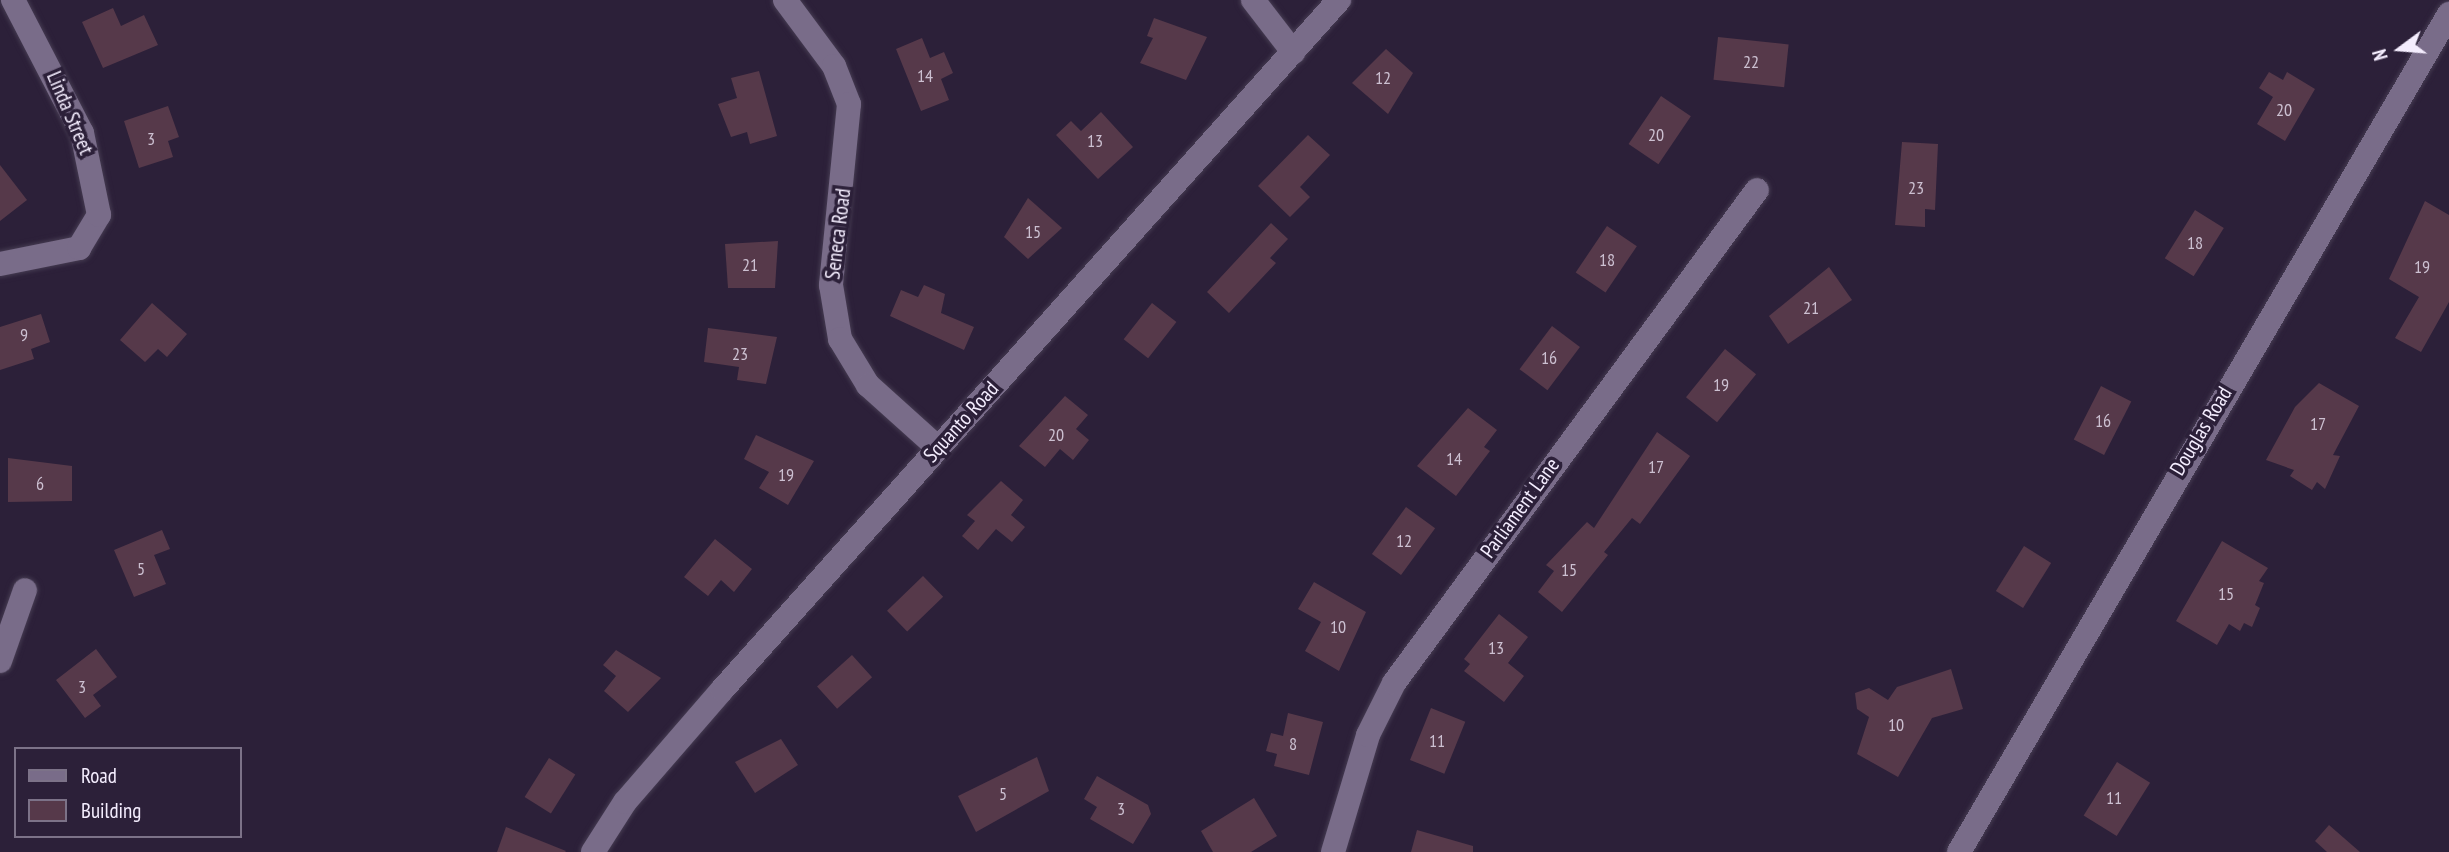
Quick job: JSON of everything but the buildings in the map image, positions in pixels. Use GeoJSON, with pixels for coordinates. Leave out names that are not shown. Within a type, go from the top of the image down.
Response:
{"type":"FeatureCollection","features":[{"type":"Feature","properties":{"kind":"street","name":"Linda Street"},"geometry":{"type":"LineString","coordinates":[[0,264],[71,251],[93,233],[97,188],[82,134],[13,0]]}},
{"type":"Feature","properties":{"kind":"street","name":"Seneca Road"},"geometry":{"type":"LineString","coordinates":[[785,0],[834,66],[849,104],[831,285],[840,339],[869,385],[938,448]]}},
{"type":"Feature","properties":{"kind":"street"},"geometry":{"type":"LineString","coordinates":[[1254,0],[1293,52]]}},
{"type":"Feature","properties":{"kind":"street","name":"Squanto Road"},"geometry":{"type":"LineString","coordinates":[[593,852],[639,784],[1339,0]]}},
{"type":"Feature","properties":{"kind":"street","name":"Douglas Road"},"geometry":{"type":"LineString","coordinates":[[1959,852],[2449,14]]}},
{"type":"Feature","properties":{"kind":"street","name":"Parliament Lane"},"geometry":{"type":"LineString","coordinates":[[1333,852],[1368,735],[1394,683],[1756,190]]}},
{"type":"Feature","properties":{"kind":"street"},"geometry":{"type":"LineString","coordinates":[[0,661],[25,590]]}}]}
